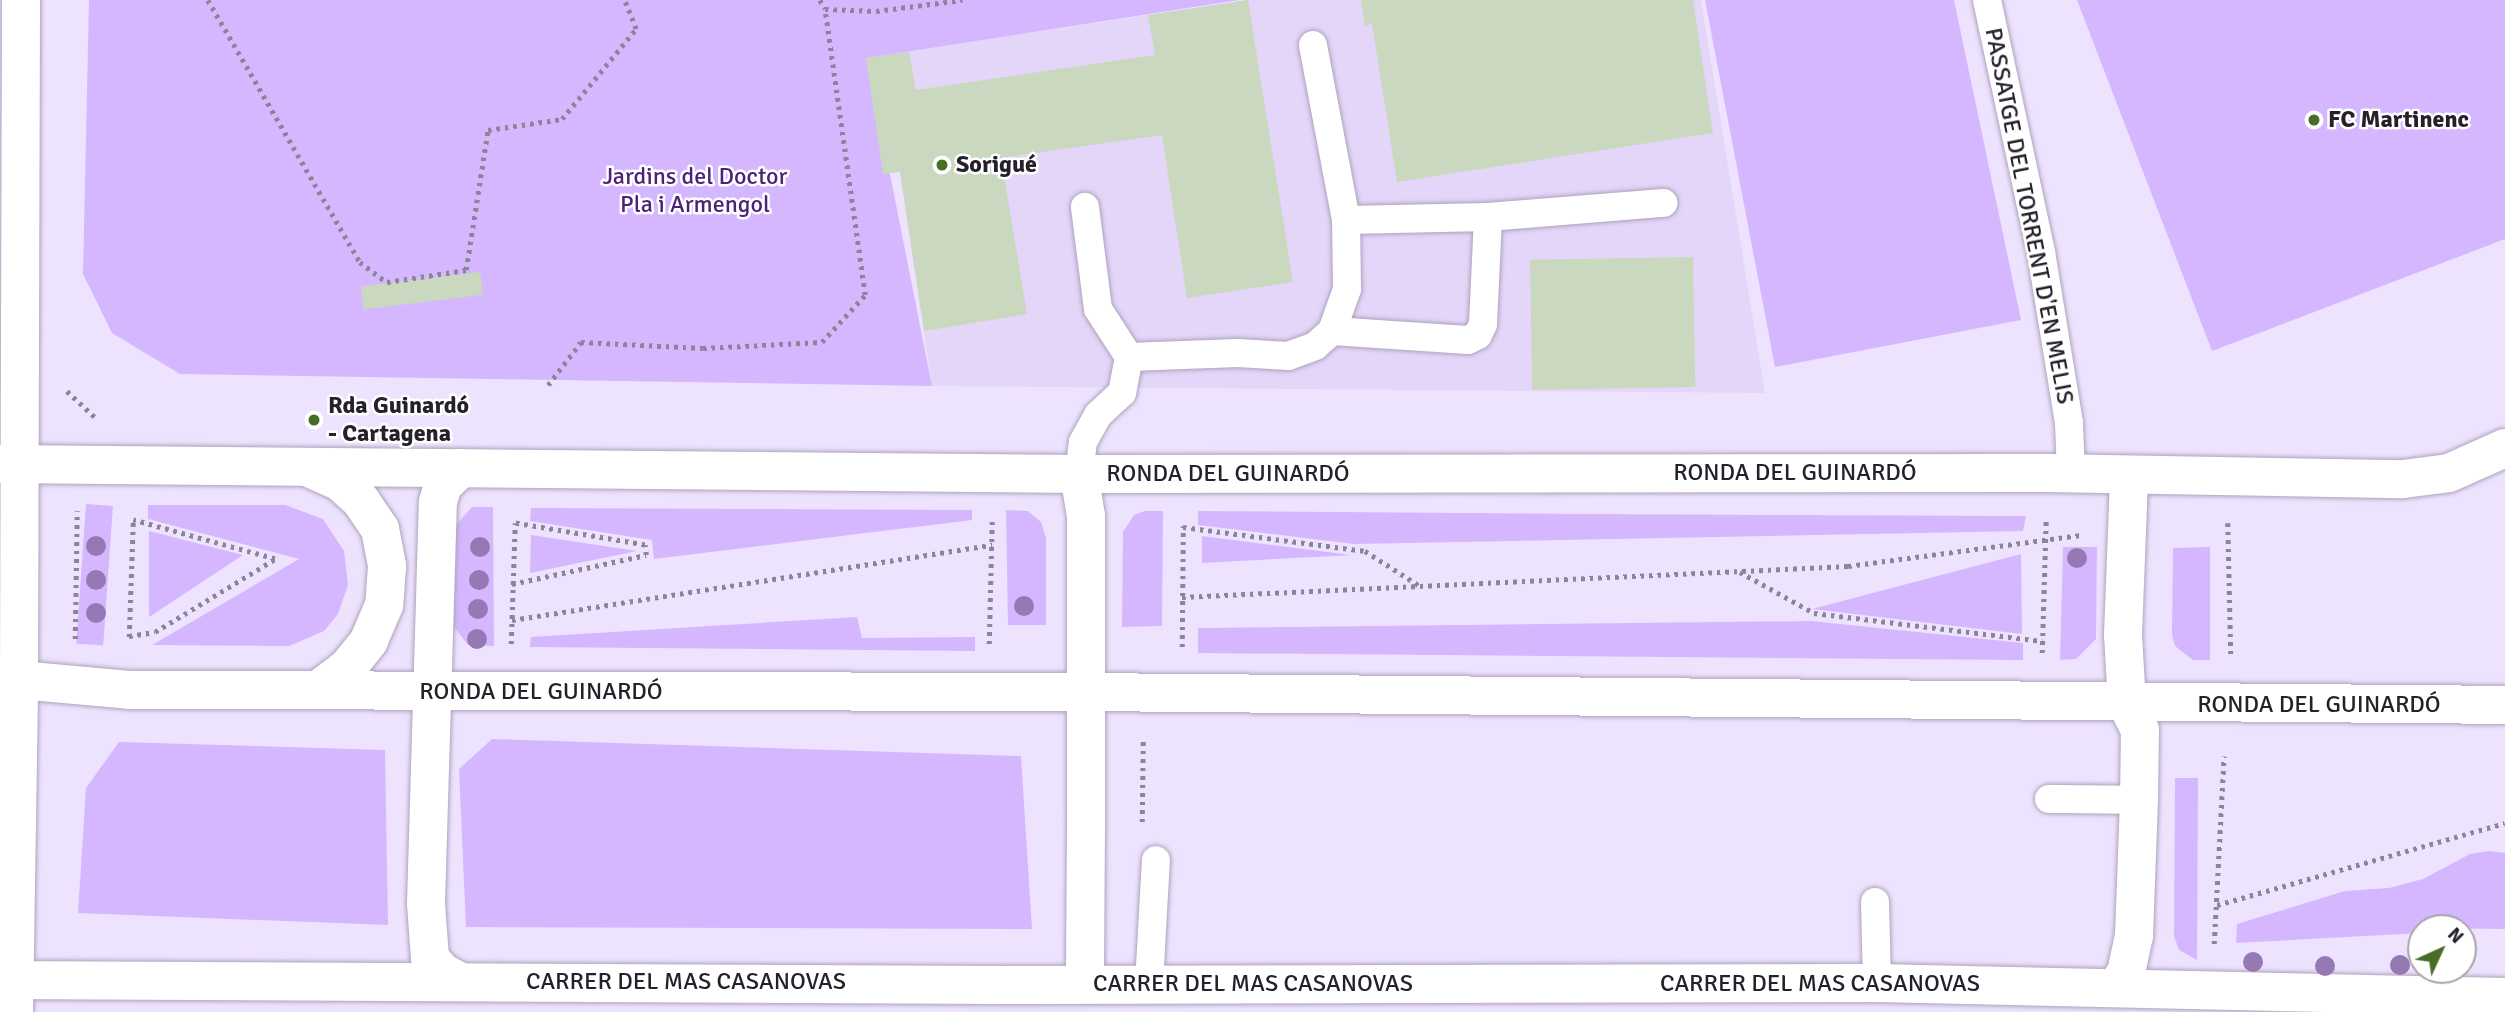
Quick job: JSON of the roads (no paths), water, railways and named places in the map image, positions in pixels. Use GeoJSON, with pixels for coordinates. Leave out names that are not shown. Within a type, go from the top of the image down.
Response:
{"type":"FeatureCollection","features":[{"type":"Feature","properties":{"kind":"main road"},"geometry":{"type":"LineString","coordinates":[[9,991],[9,389],[21,0]]}},
{"type":"Feature","properties":{"kind":"main road","name":"RONDA DEL GUINARDÓ"},"geometry":{"type":"LineString","coordinates":[[9,464],[1079,474],[2071,474],[2129,477],[2403,479],[2449,473],[2505,448]]}},
{"type":"Feature","properties":{"kind":"main road"},"geometry":{"type":"LineString","coordinates":[[310,468],[340,482],[361,500],[380,529],[387,566],[384,605],[369,641],[347,668],[318,690]]}},
{"type":"Feature","properties":{"kind":"main road"},"geometry":{"type":"LineString","coordinates":[[457,980],[442,972],[430,958],[426,939],[438,502],[443,485],[461,468]]}},
{"type":"Feature","properties":{"kind":"main road","name":"RONDA DEL GUINARDÓ"},"geometry":{"type":"LineString","coordinates":[[1079,474],[1086,516],[1083,692]]}},
{"type":"Feature","properties":{"kind":"main road"},"geometry":{"type":"LineString","coordinates":[[2115,988],[2126,973],[2134,936],[2139,800],[2140,730],[2127,704],[2123,635],[2129,477]]}},
{"type":"Feature","properties":{"kind":"main road","name":"RONDA DEL GUINARDÓ"},"geometry":{"type":"LineString","coordinates":[[10,677],[130,690],[1083,692],[2127,704],[2505,705]]}},
{"type":"Feature","properties":{"kind":"main road"},"geometry":{"type":"LineString","coordinates":[[1078,984],[1085,970],[1083,692]]}},
{"type":"Feature","properties":{"kind":"main road","name":"CARRER DEL MAS CASANOVAS"},"geometry":{"type":"LineString","coordinates":[[9,991],[457,980],[1078,984],[1877,983],[2505,997]]}},
{"type":"Feature","properties":{"kind":"lane","name":"PASSATGE DEL TORRENT D'EN MELIS"},"geometry":{"type":"LineString","coordinates":[[1986,0],[2041,252],[2069,423],[2071,474]]}},
{"type":"Feature","properties":{"kind":"lane"},"geometry":{"type":"LineString","coordinates":[[1129,357],[1238,353],[1288,356],[1315,346],[1332,331],[1347,289],[1346,220],[1313,45]]}},
{"type":"Feature","properties":{"kind":"lane"},"geometry":{"type":"LineString","coordinates":[[1346,220],[1488,217],[1662,203]]}},
{"type":"Feature","properties":{"kind":"lane"},"geometry":{"type":"LineString","coordinates":[[1079,474],[1083,442],[1098,415],[1122,393],[1129,357],[1098,309],[1085,207]]}},
{"type":"Feature","properties":{"kind":"lane"},"geometry":{"type":"LineString","coordinates":[[1332,331],[1468,340],[1478,335],[1483,324],[1488,217]]}},
{"type":"Feature","properties":{"kind":"lane"},"geometry":{"type":"LineString","coordinates":[[2049,799],[2139,800]]}},
{"type":"Feature","properties":{"kind":"lane"},"geometry":{"type":"LineString","coordinates":[[1149,984],[1156,860]]}},
{"type":"Feature","properties":{"kind":"lane"},"geometry":{"type":"LineString","coordinates":[[1875,902],[1877,983]]}},
{"type":"Feature","properties":{"kind":"place","name":"FC Martinenc"},"geometry":{"type":"Point","coordinates":[2314,120]}},
{"type":"Feature","properties":{"kind":"place","name":"Sorigué"},"geometry":{"type":"Point","coordinates":[942,165]}},
{"type":"Feature","properties":{"kind":"place","name":"Rda Guinardó - Cartagena"},"geometry":{"type":"Point","coordinates":[314,420]}},
{"type":"Feature","properties":{"kind":"park label","name":"Jardins del Doctor Pla i Armengol"},"geometry":{"type":"Point","coordinates":[695,191]}}]}
